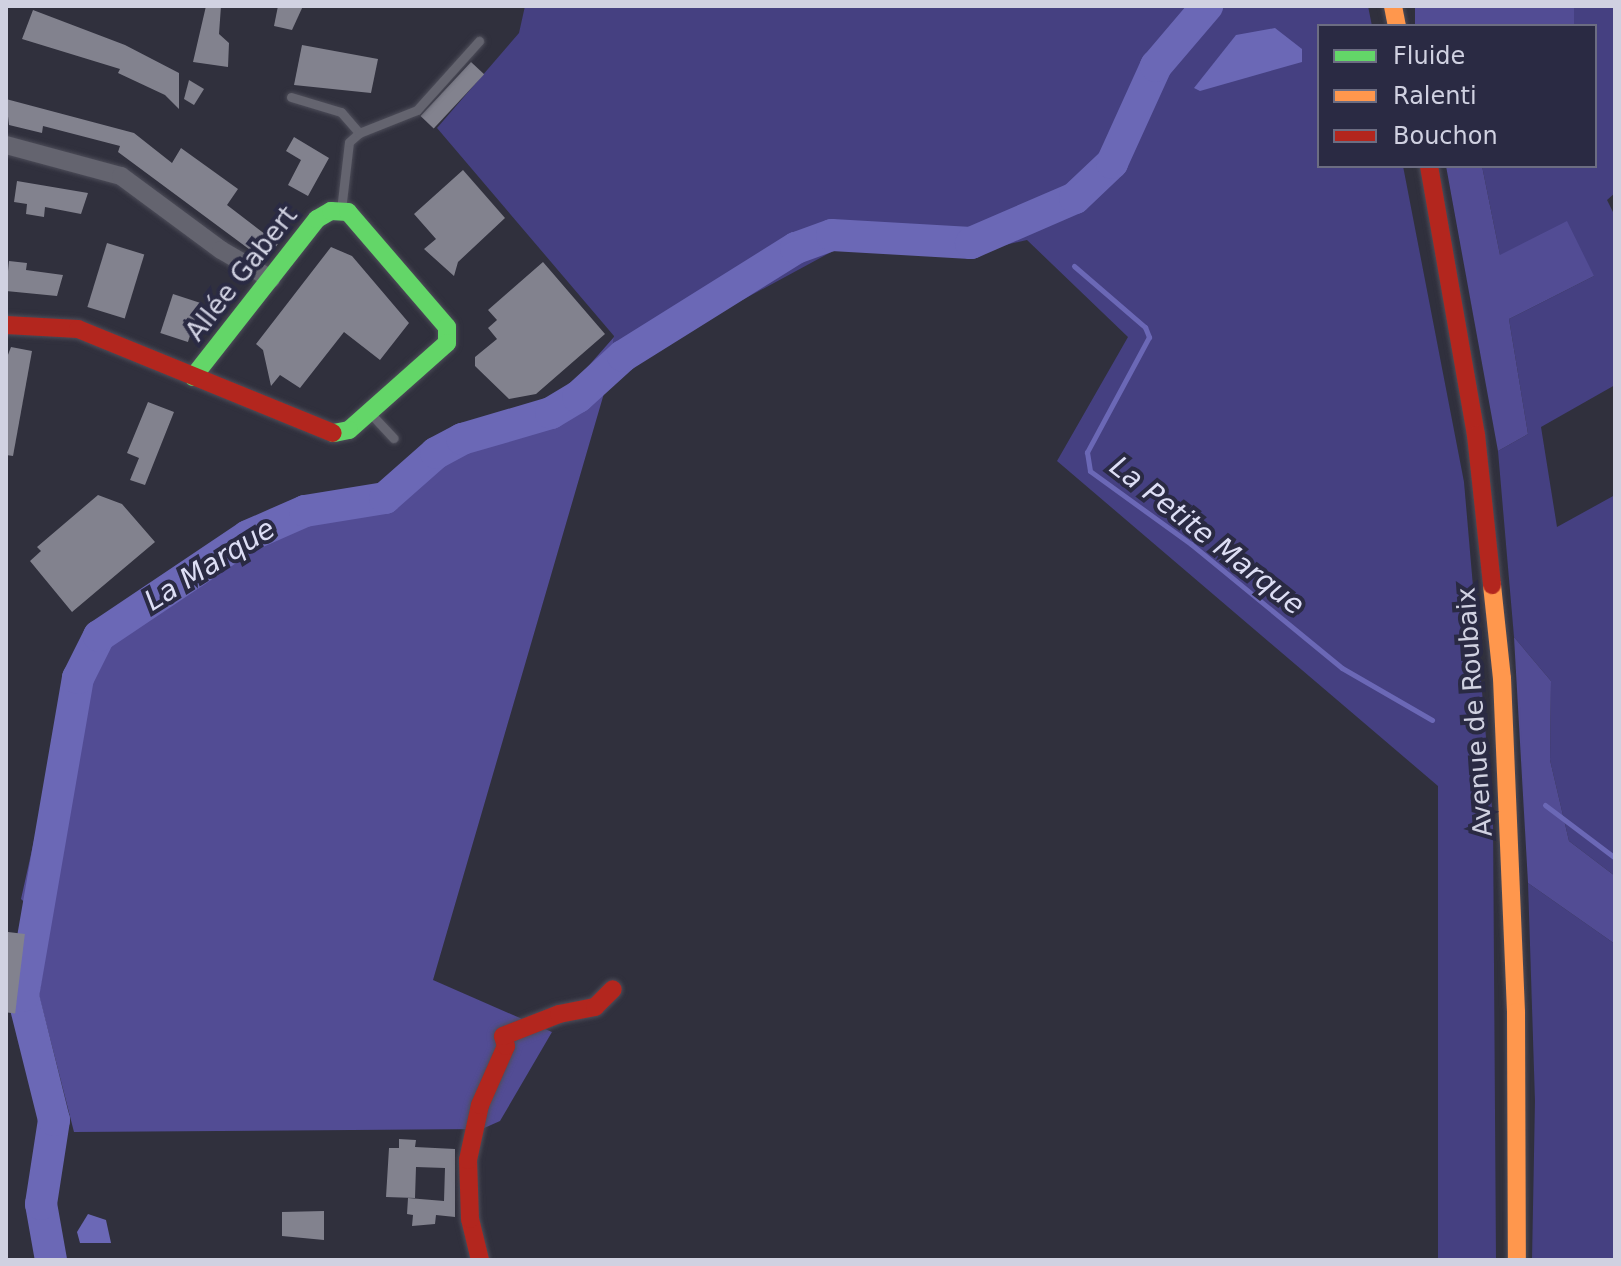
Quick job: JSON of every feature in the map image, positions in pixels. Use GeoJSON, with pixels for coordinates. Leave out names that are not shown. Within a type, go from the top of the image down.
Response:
{"type":"FeatureCollection","features":[{"type":"Feature","properties":{"kind":"main road","name":"Avenue de Roubaix"},"geometry":{"type":"LineString","coordinates":[[1429,168],[1476,435],[1502,678],[1515,969],[1517,1260]]}},
{"type":"Feature","properties":{"kind":"main road","name":"Allée Gabert"},"geometry":{"type":"LineString","coordinates":[[6,325],[72,327],[328,434],[349,430],[439,354],[447,343],[447,327],[361,221],[341,210],[317,219],[193,377]]}},
{"type":"Feature","properties":{"kind":"main road"},"geometry":{"type":"LineString","coordinates":[[480,1260],[470,1219],[468,1160],[480,1105],[506,1046],[503,1036],[559,1014],[595,1007],[613,989]]}},
{"type":"Feature","properties":{"kind":"street"},"geometry":{"type":"LineString","coordinates":[[6,145],[112,172],[271,279]]}},
{"type":"Feature","properties":{"kind":"lane"},"geometry":{"type":"LineString","coordinates":[[341,210],[349,142],[359,133],[417,110],[479,41]]}},
{"type":"Feature","properties":{"kind":"lane"},"geometry":{"type":"LineString","coordinates":[[291,97],[341,112],[359,133]]}},
{"type":"Feature","properties":{"kind":"lane"},"geometry":{"type":"LineString","coordinates":[[369,412],[393,438]]}},
{"type":"Feature","properties":{"kind":"shaded area"},"geometry":{"type":"Polygon","coordinates":[[[525,6],[1368,6],[1372,24],[1317,24],[1317,168],[1403,168],[1464,482],[1493,819],[1496,1260],[1438,1260],[1438,786],[1057,461],[1128,337],[1027,240],[965,254],[846,244],[672,338],[607,383],[614,336],[437,128],[519,33],[525,6]]]}},
{"type":"Feature","properties":{"kind":"shaded area"},"geometry":{"type":"Polygon","coordinates":[[[1415,6],[1574,6],[1574,24],[1415,24],[1415,6]]]}},
{"type":"Feature","properties":{"kind":"shaded area"},"geometry":{"type":"Polygon","coordinates":[[[1574,6],[1615,6],[1615,193],[1607,200],[1615,216],[1615,385],[1541,427],[1557,527],[1615,495],[1615,876],[1569,841],[1550,760],[1551,681],[1514,637],[1498,451],[1528,434],[1509,319],[1594,276],[1500,255],[1482,168],[1597,168],[1597,24],[1572,24],[1574,6]]]}},
{"type":"Feature","properties":{"kind":"shaded area"},"geometry":{"type":"Polygon","coordinates":[[[1275,28],[1302,49],[1302,62],[1200,91],[1194,88],[1236,35],[1275,28]]]}},
{"type":"Feature","properties":{"kind":"shaded area"},"geometry":{"type":"Polygon","coordinates":[[[1446,168],[1482,168],[1500,255],[1567,221],[1594,276],[1509,319],[1528,434],[1498,451],[1446,168]]]}},
{"type":"Feature","properties":{"kind":"shaded area"},"geometry":{"type":"Polygon","coordinates":[[[614,337],[607,383],[433,980],[552,1032],[500,1121],[482,1129],[74,1132],[39,995],[50,926],[21,899],[77,648],[131,602],[285,507],[383,489],[470,425],[562,396],[614,337]]]}},
{"type":"Feature","properties":{"kind":"shaded area"},"geometry":{"type":"Polygon","coordinates":[[[1514,637],[1551,681],[1550,760],[1569,841],[1615,876],[1615,944],[1528,883],[1514,637]]]}},
{"type":"Feature","properties":{"kind":"shaded area"},"geometry":{"type":"Polygon","coordinates":[[[1528,883],[1615,944],[1615,1260],[1532,1260],[1535,1101],[1528,883]]]}},
{"type":"Feature","properties":{"kind":"shaded area"},"geometry":{"type":"Polygon","coordinates":[[[88,1214],[106,1220],[111,1243],[80,1243],[77,1232],[88,1214]]]}},
{"type":"Feature","properties":{"kind":"building"},"geometry":{"type":"Polygon","coordinates":[[[206,6],[221,6],[219,34],[229,43],[228,67],[193,62],[206,6]]]}},
{"type":"Feature","properties":{"kind":"building"},"geometry":{"type":"Polygon","coordinates":[[[278,6],[303,6],[292,30],[274,26],[278,6]]]}},
{"type":"Feature","properties":{"kind":"building"},"geometry":{"type":"Polygon","coordinates":[[[33,10],[125,45],[179,73],[179,109],[165,95],[118,73],[120,69],[22,39],[33,10]]]}},
{"type":"Feature","properties":{"kind":"building"},"geometry":{"type":"Polygon","coordinates":[[[302,45],[378,59],[371,93],[294,85],[302,45]]]}},
{"type":"Feature","properties":{"kind":"building"},"geometry":{"type":"Polygon","coordinates":[[[471,62],[484,74],[434,128],[421,116],[471,62]]]}},
{"type":"Feature","properties":{"kind":"building"},"geometry":{"type":"Polygon","coordinates":[[[189,80],[204,89],[194,105],[184,99],[189,80]]]}},
{"type":"Feature","properties":{"kind":"building"},"geometry":{"type":"Polygon","coordinates":[[[6,99],[134,133],[172,163],[181,148],[238,189],[227,205],[278,244],[265,261],[118,152],[120,146],[43,126],[42,133],[9,125],[6,99]]]}},
{"type":"Feature","properties":{"kind":"building"},"geometry":{"type":"Polygon","coordinates":[[[294,137],[329,158],[308,196],[288,185],[301,160],[286,151],[294,137]]]}},
{"type":"Feature","properties":{"kind":"building"},"geometry":{"type":"Polygon","coordinates":[[[463,170],[505,218],[458,262],[454,276],[424,249],[436,239],[414,214],[463,170]]]}},
{"type":"Feature","properties":{"kind":"building"},"geometry":{"type":"Polygon","coordinates":[[[17,181],[88,193],[81,214],[45,207],[44,217],[26,214],[27,204],[14,202],[17,181]]]}},
{"type":"Feature","properties":{"kind":"building"},"geometry":{"type":"Polygon","coordinates":[[[107,243],[144,254],[125,318],[87,307],[107,243]]]}},
{"type":"Feature","properties":{"kind":"building"},"geometry":{"type":"Polygon","coordinates":[[[331,247],[352,256],[409,323],[380,360],[344,332],[300,388],[280,375],[271,386],[263,350],[256,344],[331,247]]]}},
{"type":"Feature","properties":{"kind":"building"},"geometry":{"type":"Polygon","coordinates":[[[9,261],[27,263],[26,270],[63,275],[57,296],[6,291],[9,261]]]}},
{"type":"Feature","properties":{"kind":"building"},"geometry":{"type":"Polygon","coordinates":[[[543,262],[605,334],[536,394],[509,399],[475,366],[475,357],[497,339],[488,328],[497,320],[488,310],[543,262]]]}},
{"type":"Feature","properties":{"kind":"building"},"geometry":{"type":"Polygon","coordinates":[[[173,294],[201,303],[188,342],[160,333],[173,294]]]}},
{"type":"Feature","properties":{"kind":"building"},"geometry":{"type":"Polygon","coordinates":[[[11,347],[32,351],[13,456],[6,455],[6,360],[11,347]]]}},
{"type":"Feature","properties":{"kind":"building"},"geometry":{"type":"Polygon","coordinates":[[[148,402],[174,412],[145,485],[130,480],[139,458],[127,453],[148,402]]]}},
{"type":"Feature","properties":{"kind":"building"},"geometry":{"type":"Polygon","coordinates":[[[98,495],[122,504],[155,542],[72,612],[30,561],[41,551],[37,547],[98,495]]]}},
{"type":"Feature","properties":{"kind":"building"},"geometry":{"type":"Polygon","coordinates":[[[8,932],[25,934],[15,1013],[6,1012],[8,932]]]}},
{"type":"Feature","properties":{"kind":"building"},"geometry":{"type":"Polygon","coordinates":[[[399,1139],[416,1140],[415,1147],[455,1149],[455,1217],[436,1215],[435,1224],[412,1226],[413,1215],[407,1214],[408,1198],[444,1201],[445,1168],[416,1167],[415,1198],[386,1197],[389,1148],[399,1148],[399,1139]]]}},
{"type":"Feature","properties":{"kind":"building"},"geometry":{"type":"Polygon","coordinates":[[[324,1211],[324,1240],[282,1236],[282,1212],[324,1211]]]}},
{"type":"Feature","properties":{"kind":"waterway","name":"La Marque"},"geometry":{"type":"LineString","coordinates":[[51,1260],[41,1204],[54,1120],[23,996],[78,678],[99,636],[248,536],[305,511],[385,498],[436,453],[462,439],[551,413],[578,397],[623,356],[796,248],[832,235],[971,243],[1075,198],[1112,163],[1156,66],[1207,6]]}},
{"type":"Feature","properties":{"kind":"waterway","name":"La Petite Marque"},"geometry":{"type":"LineString","coordinates":[[1074,266],[1145,327],[1149,337],[1087,452],[1090,471],[1191,544],[1342,668],[1432,720]]}},
{"type":"Feature","properties":{"kind":"waterway","name":"La Petite Marque"},"geometry":{"type":"LineString","coordinates":[[1545,805],[1615,858]]}},
{"type":"Feature","properties":{"kind":"traffic: fast"},"geometry":{"type":"LineString","coordinates":[[193,377],[317,219],[331,211],[348,212],[447,327],[447,343],[349,430],[333,433]]}},
{"type":"Feature","properties":{"kind":"traffic: slow"},"geometry":{"type":"LineString","coordinates":[[1393,6],[1397,24]]}},
{"type":"Feature","properties":{"kind":"traffic: slow"},"geometry":{"type":"LineString","coordinates":[[1492,585],[1502,678],[1516,1012],[1517,1260]]}},
{"type":"Feature","properties":{"kind":"traffic: jam"},"geometry":{"type":"LineString","coordinates":[[1429,168],[1476,435],[1492,585]]}},
{"type":"Feature","properties":{"kind":"traffic: jam"},"geometry":{"type":"LineString","coordinates":[[6,325],[78,329],[333,433]]}},
{"type":"Feature","properties":{"kind":"traffic: jam"},"geometry":{"type":"LineString","coordinates":[[480,1260],[470,1219],[468,1160],[480,1105],[506,1046],[503,1036],[559,1014],[595,1007],[613,989]]}}]}
